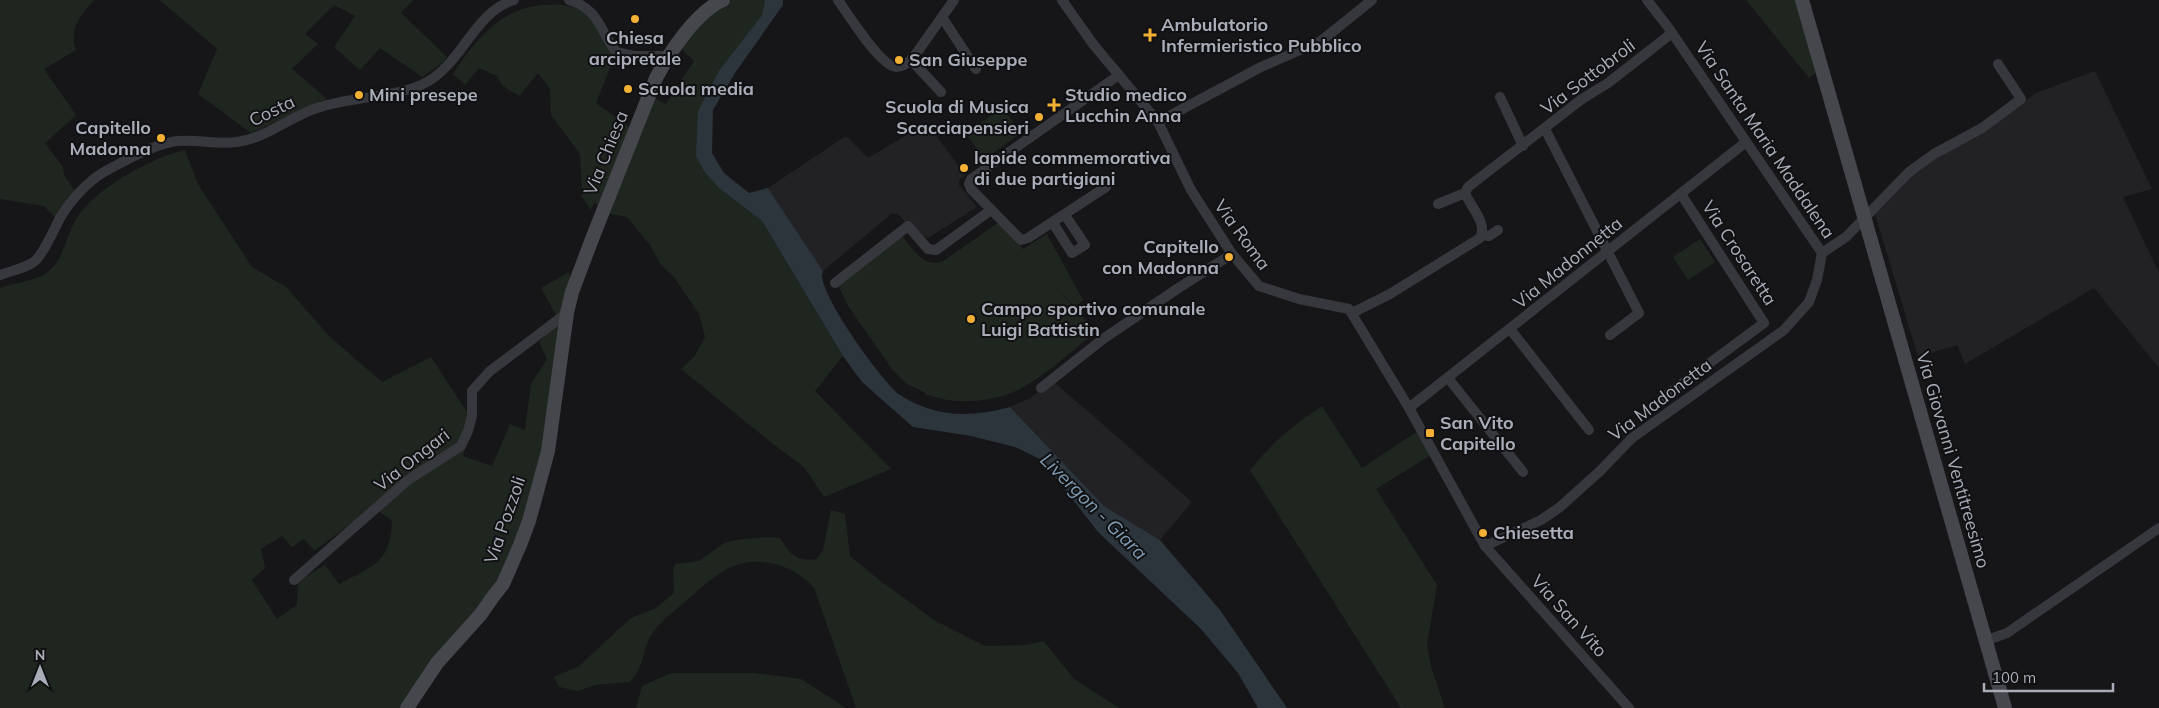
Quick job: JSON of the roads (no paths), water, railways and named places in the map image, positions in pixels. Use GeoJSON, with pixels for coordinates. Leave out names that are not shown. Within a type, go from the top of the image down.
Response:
{"type":"FeatureCollection","features":[{"type":"Feature","properties":{"kind":"main road","name":"Via Chiesa"},"geometry":{"type":"LineString","coordinates":[[567,313],[592,239],[656,78],[667,56],[707,4],[723,0]]}},
{"type":"Feature","properties":{"kind":"main road","name":"Via Giovanni Ventitreesimo"},"geometry":{"type":"LineString","coordinates":[[1802,0],[2004,708]]}},
{"type":"Feature","properties":{"kind":"main road","name":"Via Pozzoli"},"geometry":{"type":"LineString","coordinates":[[407,708],[437,663],[481,614],[502,584],[520,545],[529,521],[548,451],[567,313]]}},
{"type":"Feature","properties":{"kind":"street","name":"Costa"},"geometry":{"type":"LineString","coordinates":[[0,275],[33,263],[61,216],[92,179],[121,162],[177,141],[225,144],[256,138],[294,117],[318,107],[419,86],[434,78],[446,67],[462,50],[479,24],[505,3],[514,0]]}},
{"type":"Feature","properties":{"kind":"street"},"geometry":{"type":"LineString","coordinates":[[570,0],[583,4],[593,13],[606,38],[616,52],[649,57],[667,56]]}},
{"type":"Feature","properties":{"kind":"street"},"geometry":{"type":"LineString","coordinates":[[838,0],[878,54],[896,67],[904,65],[911,60],[954,0]]}},
{"type":"Feature","properties":{"kind":"street","name":"Via Roma"},"geometry":{"type":"LineString","coordinates":[[1062,0],[1093,44],[1158,122],[1191,190],[1232,254],[1258,286],[1299,300],[1350,311]]}},
{"type":"Feature","properties":{"kind":"street"},"geometry":{"type":"LineString","coordinates":[[1158,122],[1260,67],[1320,41],[1372,0]]}},
{"type":"Feature","properties":{"kind":"street","name":"Via Santa Maria Maddalena"},"geometry":{"type":"LineString","coordinates":[[1647,0],[1672,32],[1822,253],[1846,237],[1866,220]]}},
{"type":"Feature","properties":{"kind":"street"},"geometry":{"type":"LineString","coordinates":[[942,17],[976,69]]}},
{"type":"Feature","properties":{"kind":"street","name":"Via Sottobroli"},"geometry":{"type":"LineString","coordinates":[[1438,204],[1465,193],[1468,187],[1582,99],[1608,83],[1672,32]]}},
{"type":"Feature","properties":{"kind":"street"},"geometry":{"type":"LineString","coordinates":[[911,60],[941,92]]}},
{"type":"Feature","properties":{"kind":"street"},"geometry":{"type":"LineString","coordinates":[[1866,220],[1909,172],[1934,154],[1982,128],[2021,98],[1998,64]]}},
{"type":"Feature","properties":{"kind":"street"},"geometry":{"type":"LineString","coordinates":[[1106,187],[1053,223],[1028,238],[1021,240],[971,189],[969,184],[971,179],[1119,75]]}},
{"type":"Feature","properties":{"kind":"street"},"geometry":{"type":"LineString","coordinates":[[1500,97],[1523,146]]}},
{"type":"Feature","properties":{"kind":"street"},"geometry":{"type":"LineString","coordinates":[[1545,129],[1639,313],[1610,335]]}},
{"type":"Feature","properties":{"kind":"street","name":"Via Madonnetta"},"geometry":{"type":"LineString","coordinates":[[1409,408],[1746,142]]}},
{"type":"Feature","properties":{"kind":"street"},"geometry":{"type":"LineString","coordinates":[[1465,193],[1483,225],[1480,238],[1395,292],[1350,311],[1409,408],[1485,546]]}},
{"type":"Feature","properties":{"kind":"street","name":"Via Crosaretta"},"geometry":{"type":"LineString","coordinates":[[1661,399],[1764,322],[1681,194]]}},
{"type":"Feature","properties":{"kind":"street"},"geometry":{"type":"LineString","coordinates":[[835,283],[908,226],[928,249],[936,250],[991,210]]}},
{"type":"Feature","properties":{"kind":"street"},"geometry":{"type":"LineString","coordinates":[[1053,223],[1072,252],[1084,244],[1065,215]]}},
{"type":"Feature","properties":{"kind":"street"},"geometry":{"type":"LineString","coordinates":[[1482,235],[1489,236],[1498,230]]}},
{"type":"Feature","properties":{"kind":"street","name":"Via Madonetta"},"geometry":{"type":"LineString","coordinates":[[1485,546],[1541,520],[1599,472],[1632,438],[1784,330],[1809,302],[1817,280],[1822,253]]}},
{"type":"Feature","properties":{"kind":"street"},"geometry":{"type":"LineString","coordinates":[[1041,388],[1103,339],[1177,288],[1232,254]]}},
{"type":"Feature","properties":{"kind":"street","name":"Via Ongari"},"geometry":{"type":"LineString","coordinates":[[294,580],[408,480],[461,446],[472,416],[472,390],[490,371],[567,313]]}},
{"type":"Feature","properties":{"kind":"street"},"geometry":{"type":"LineString","coordinates":[[1510,329],[1589,430]]}},
{"type":"Feature","properties":{"kind":"street"},"geometry":{"type":"LineString","coordinates":[[1448,378],[1523,472]]}},
{"type":"Feature","properties":{"kind":"street"},"geometry":{"type":"LineString","coordinates":[[1985,641],[2007,633],[2159,528]]}},
{"type":"Feature","properties":{"kind":"street","name":"Via San Vito"},"geometry":{"type":"LineString","coordinates":[[1485,546],[1629,708]]}},
{"type":"Feature","properties":{"kind":"water","name":"Livergon - Giara"},"geometry":{"type":"Polygon","coordinates":[[[765,0],[783,0],[783,5],[735,73],[713,110],[712,153],[724,173],[749,193],[768,188],[823,271],[823,280],[828,295],[838,314],[891,387],[900,395],[913,402],[927,408],[948,413],[990,412],[1010,407],[1104,506],[1160,540],[1220,610],[1287,708],[1258,708],[1238,673],[1201,629],[1098,532],[1042,460],[1015,447],[971,436],[913,427],[862,382],[843,356],[762,221],[720,189],[704,171],[696,156],[698,111],[719,71],[762,15],[765,0]]]}},
{"type":"Feature","properties":{"kind":"place","name":"Chiesa arcipretale"},"geometry":{"type":"Point","coordinates":[635,19]}},
{"type":"Feature","properties":{"kind":"place","name":"Ambulatorio Infermieristico Pubblico"},"geometry":{"type":"Point","coordinates":[1150,35]}},
{"type":"Feature","properties":{"kind":"place","name":"San Giuseppe"},"geometry":{"type":"Point","coordinates":[899,60]}},
{"type":"Feature","properties":{"kind":"place","name":"Scuola media"},"geometry":{"type":"Point","coordinates":[628,89]}},
{"type":"Feature","properties":{"kind":"place","name":"Mini presepe"},"geometry":{"type":"Point","coordinates":[359,95]}},
{"type":"Feature","properties":{"kind":"place","name":"Studio medico Lucchin Anna"},"geometry":{"type":"Point","coordinates":[1054,105]}},
{"type":"Feature","properties":{"kind":"place","name":"Scuola di Musica Scacciapensieri"},"geometry":{"type":"Point","coordinates":[1039,117]}},
{"type":"Feature","properties":{"kind":"place","name":"Capitello Madonna"},"geometry":{"type":"Point","coordinates":[161,138]}},
{"type":"Feature","properties":{"kind":"place","name":"lapide commemorativa di due partigiani"},"geometry":{"type":"Point","coordinates":[964,168]}},
{"type":"Feature","properties":{"kind":"place","name":"Capitello con Madonna"},"geometry":{"type":"Point","coordinates":[1229,257]}},
{"type":"Feature","properties":{"kind":"place","name":"Campo sportivo comunale Luigi Battistin"},"geometry":{"type":"Point","coordinates":[971,319]}},
{"type":"Feature","properties":{"kind":"place","name":"San Vito Capitello"},"geometry":{"type":"Point","coordinates":[1430,433]}},
{"type":"Feature","properties":{"kind":"place","name":"Chiesetta"},"geometry":{"type":"Point","coordinates":[1483,533]}}]}
